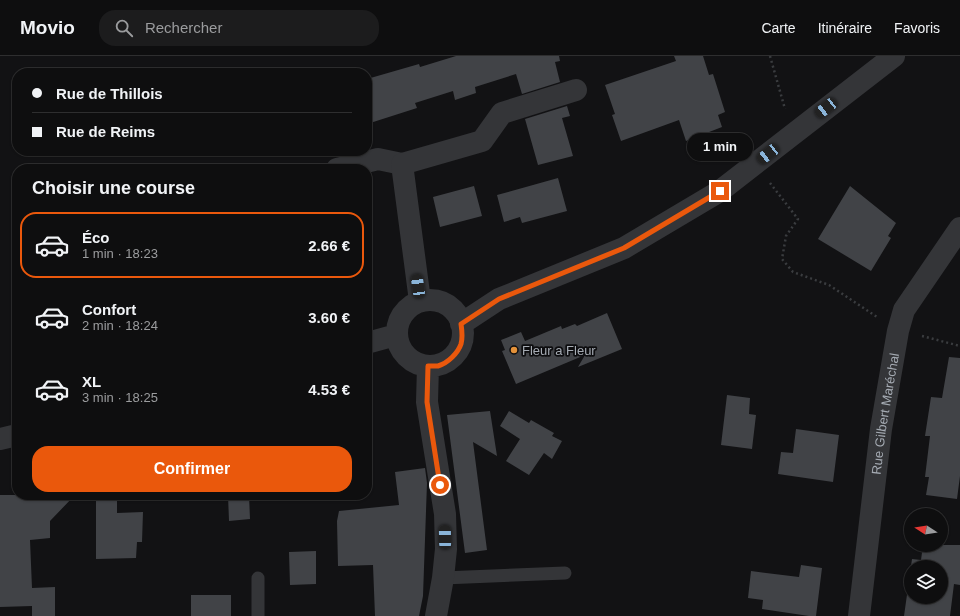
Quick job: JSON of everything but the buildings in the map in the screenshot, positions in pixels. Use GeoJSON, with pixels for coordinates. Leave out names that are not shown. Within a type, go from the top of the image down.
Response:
{"type":"FeatureCollection","features":[{"type":"Feature","properties":{"kind":"street"},"geometry":{"type":"LineString","coordinates":[[461,324],[499,299],[624,248],[720,191],[894,56]]}},
{"type":"Feature","properties":{"kind":"street"},"geometry":{"type":"LineString","coordinates":[[358,164],[378,159],[402,164],[482,141],[502,113],[576,90]]}},
{"type":"Feature","properties":{"kind":"street"},"geometry":{"type":"LineString","coordinates":[[402,164],[420,301]]}},
{"type":"Feature","properties":{"kind":"street","name":"Rue Gilbert Maréchal"},"geometry":{"type":"LineString","coordinates":[[859,616],[881,429],[898,331],[904,310],[960,228]]}},
{"type":"Feature","properties":{"kind":"street"},"geometry":{"type":"LineString","coordinates":[[430,300],[441,302],[450,307],[457,315],[461,324],[461,345],[448,361],[438,366],[416,364],[406,357],[400,347],[396,335],[397,326],[402,314],[412,305],[420,301],[430,300]]}},
{"type":"Feature","properties":{"kind":"street"},"geometry":{"type":"LineString","coordinates":[[372,342],[396,335]]}},
{"type":"Feature","properties":{"kind":"street"},"geometry":{"type":"LineString","coordinates":[[428,366],[427,402],[445,514],[446,549],[443,578],[436,616]]}},
{"type":"Feature","properties":{"kind":"street"},"geometry":{"type":"LineString","coordinates":[[0,439],[12,436]]}},
{"type":"Feature","properties":{"kind":"lane"},"geometry":{"type":"LineString","coordinates":[[443,578],[565,573]]}},
{"type":"Feature","properties":{"kind":"lane"},"geometry":{"type":"LineString","coordinates":[[258,578],[258,616]]}},
{"type":"Feature","properties":{"kind":"path"},"geometry":{"type":"LineString","coordinates":[[770,56],[792,134]]}},
{"type":"Feature","properties":{"kind":"path"},"geometry":{"type":"LineString","coordinates":[[776,191],[798,219],[786,236],[782,259],[793,272],[829,285],[898,331],[960,346]]}},
{"type":"Feature","properties":{"kind":"place","name":"Fleur a Fleur"},"geometry":{"type":"Point","coordinates":[514,350]}},
{"type":"Feature","properties":{"kind":"route"},"geometry":{"type":"LineString","coordinates":[[440,485],[427,402],[428,366],[438,366],[448,361],[455,354],[461,345],[461,324],[499,299],[624,248],[720,191]]}}]}
